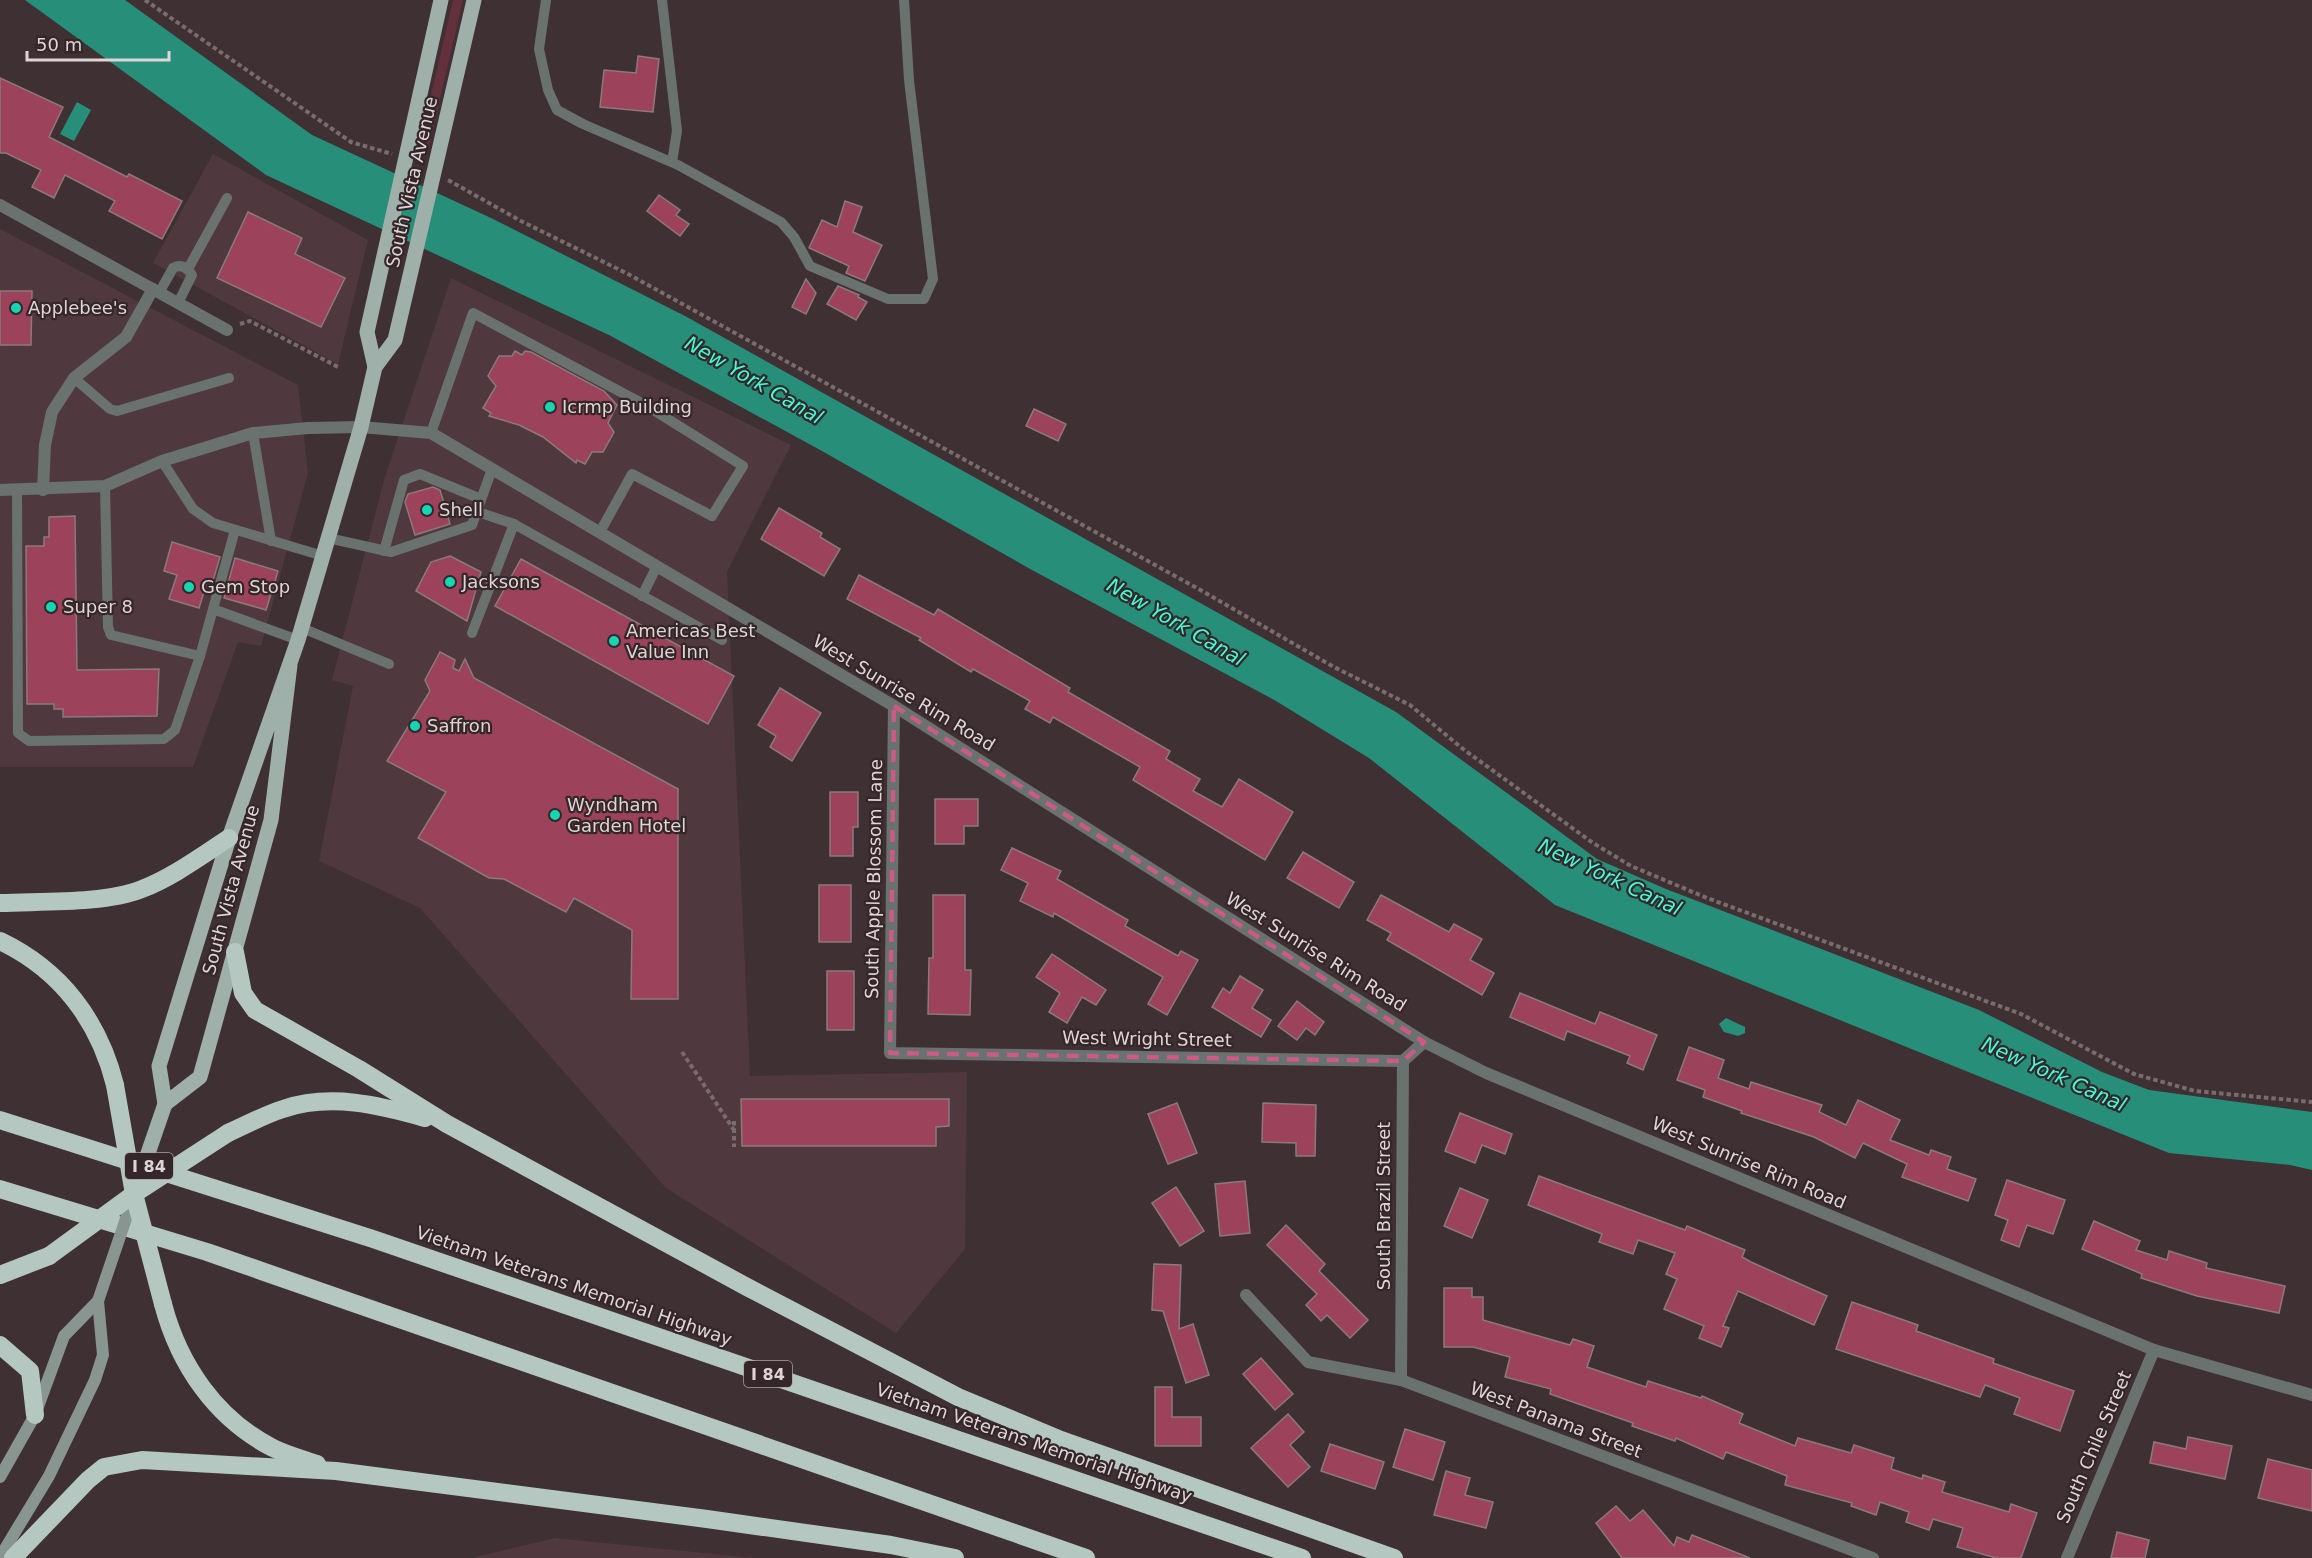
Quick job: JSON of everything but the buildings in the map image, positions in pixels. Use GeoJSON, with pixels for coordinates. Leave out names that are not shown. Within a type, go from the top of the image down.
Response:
{"type":"FeatureCollection","features":[{"type":"Feature","properties":{"kind":"highway"},"geometry":{"type":"LineString","coordinates":[[0,903],[110,896],[140,890],[168,877],[229,838]]}},
{"type":"Feature","properties":{"kind":"highway"},"geometry":{"type":"LineString","coordinates":[[0,941],[25,953],[59,981],[86,1012],[109,1060],[134,1194],[169,1326],[198,1383],[220,1410],[274,1449],[336,1471]]}},
{"type":"Feature","properties":{"kind":"highway"},"geometry":{"type":"LineString","coordinates":[[235,952],[243,993],[255,1010],[359,1069],[447,1124],[747,1287],[958,1397],[1061,1440],[1394,1558]]}},
{"type":"Feature","properties":{"kind":"highway"},"geometry":{"type":"LineString","coordinates":[[0,1275],[49,1256],[134,1194],[228,1134],[284,1108],[346,1102],[375,1104],[447,1124]]}},
{"type":"Feature","properties":{"kind":"highway","name":"Vietnam Veterans Memorial Highway"},"geometry":{"type":"LineString","coordinates":[[0,1120],[384,1243],[1302,1558]]}},
{"type":"Feature","properties":{"kind":"highway"},"geometry":{"type":"LineString","coordinates":[[0,1189],[207,1252],[1086,1558]]}},
{"type":"Feature","properties":{"kind":"highway"},"geometry":{"type":"LineString","coordinates":[[0,1346],[30,1371],[35,1415]]}},
{"type":"Feature","properties":{"kind":"highway"},"geometry":{"type":"LineString","coordinates":[[13,1558],[88,1480],[104,1467],[142,1460],[336,1471],[753,1525],[891,1545],[955,1558]]}},
{"type":"Feature","properties":{"kind":"main road","name":"South Vista Avenue"},"geometry":{"type":"LineString","coordinates":[[375,367],[367,332],[386,238],[441,0]]}},
{"type":"Feature","properties":{"kind":"main road","name":"South Vista Avenue"},"geometry":{"type":"LineString","coordinates":[[0,1557],[49,1476],[95,1380],[103,1355],[98,1301],[165,1104],[159,1066],[229,838],[300,634],[361,427],[375,367],[395,339],[474,0]]}},
{"type":"Feature","properties":{"kind":"main road","name":"South Vista Avenue"},"geometry":{"type":"LineString","coordinates":[[165,1104],[200,1077],[271,820],[290,665]]}},
{"type":"Feature","properties":{"kind":"main road","name":"South Vista Avenue"},"geometry":{"type":"LineString","coordinates":[[0,1477],[35,1415],[64,1336],[98,1301]]}},
{"type":"Feature","properties":{"kind":"street"},"geometry":{"type":"LineString","coordinates":[[0,205],[227,330]]}},
{"type":"Feature","properties":{"kind":"street"},"geometry":{"type":"LineString","coordinates":[[43,490],[45,445],[52,412],[74,378],[126,337],[156,291]]}},
{"type":"Feature","properties":{"kind":"street","name":"West Sunrise Rim Road"},"geometry":{"type":"LineString","coordinates":[[0,490],[105,486],[162,461],[253,433],[308,428],[361,427],[431,433],[894,706],[1424,1042],[1486,1073],[2154,1350],[2312,1395]]}},
{"type":"Feature","properties":{"kind":"street","name":"South Apple Blossom Lane"},"geometry":{"type":"LineString","coordinates":[[890,1053],[894,706]]}},
{"type":"Feature","properties":{"kind":"street"},"geometry":{"type":"LineString","coordinates":[[1403,1061],[1424,1042]]}},
{"type":"Feature","properties":{"kind":"street","name":"West Wright Street"},"geometry":{"type":"LineString","coordinates":[[890,1053],[1403,1061]]}},
{"type":"Feature","properties":{"kind":"street","name":"South Brazil Street"},"geometry":{"type":"LineString","coordinates":[[1401,1380],[1403,1061]]}},
{"type":"Feature","properties":{"kind":"street","name":"West Panama Street"},"geometry":{"type":"LineString","coordinates":[[1246,1295],[1308,1362],[1401,1380],[1873,1558]]}},
{"type":"Feature","properties":{"kind":"street","name":"South Chile Street"},"geometry":{"type":"LineString","coordinates":[[2067,1558],[2154,1350]]}},
{"type":"Feature","properties":{"kind":"lane"},"geometry":{"type":"LineString","coordinates":[[546,0],[539,49],[548,90],[557,110],[583,124],[672,162],[781,222],[794,237],[810,267],[888,299],[924,299],[933,279],[910,91],[904,0]]}},
{"type":"Feature","properties":{"kind":"lane"},"geometry":{"type":"LineString","coordinates":[[663,0],[677,131],[672,162]]}},
{"type":"Feature","properties":{"kind":"lane"},"geometry":{"type":"LineString","coordinates":[[188,269],[227,198]]}},
{"type":"Feature","properties":{"kind":"lane"},"geometry":{"type":"LineString","coordinates":[[156,291],[172,268],[188,269],[192,275],[178,303]]}},
{"type":"Feature","properties":{"kind":"lane"},"geometry":{"type":"LineString","coordinates":[[431,433],[473,313],[647,406],[743,466],[712,516],[632,474],[600,532]]}},
{"type":"Feature","properties":{"kind":"lane"},"geometry":{"type":"LineString","coordinates":[[74,378],[110,409],[117,411],[229,378]]}},
{"type":"Feature","properties":{"kind":"lane"},"geometry":{"type":"LineString","coordinates":[[253,433],[271,541]]}},
{"type":"Feature","properties":{"kind":"lane"},"geometry":{"type":"LineString","coordinates":[[162,461],[193,509],[213,524],[323,556]]}},
{"type":"Feature","properties":{"kind":"lane"},"geometry":{"type":"LineString","coordinates":[[328,538],[391,552],[472,525],[492,469]]}},
{"type":"Feature","properties":{"kind":"lane"},"geometry":{"type":"LineString","coordinates":[[384,551],[404,480],[420,474],[481,499]]}},
{"type":"Feature","properties":{"kind":"lane"},"geometry":{"type":"LineString","coordinates":[[105,486],[108,627],[111,635],[200,656]]}},
{"type":"Feature","properties":{"kind":"lane"},"geometry":{"type":"LineString","coordinates":[[17,490],[18,733],[29,741],[164,739],[175,730],[200,656],[235,530]]}},
{"type":"Feature","properties":{"kind":"lane"},"geometry":{"type":"LineString","coordinates":[[477,512],[514,524],[722,640]]}},
{"type":"Feature","properties":{"kind":"lane"},"geometry":{"type":"LineString","coordinates":[[472,633],[514,524]]}},
{"type":"Feature","properties":{"kind":"lane"},"geometry":{"type":"LineString","coordinates":[[642,596],[657,566]]}},
{"type":"Feature","properties":{"kind":"lane"},"geometry":{"type":"LineString","coordinates":[[213,609],[300,634],[389,664]]}},
{"type":"Feature","properties":{"kind":"path"},"geometry":{"type":"LineString","coordinates":[[145,0],[351,142],[404,162]]}},
{"type":"Feature","properties":{"kind":"path"},"geometry":{"type":"LineString","coordinates":[[434,175],[628,274],[1173,574],[1334,667],[1410,705],[1482,762],[1593,843],[1631,866],[1707,898],[2021,1014],[2134,1074],[2195,1090],[2312,1102]]}},
{"type":"Feature","properties":{"kind":"path"},"geometry":{"type":"LineString","coordinates":[[240,324],[250,321],[340,368]]}},
{"type":"Feature","properties":{"kind":"path"},"geometry":{"type":"LineString","coordinates":[[682,1052],[734,1130]]}},
{"type":"Feature","properties":{"kind":"path"},"geometry":{"type":"LineString","coordinates":[[734,1121],[734,1147]]}},
{"type":"Feature","properties":{"kind":"highlighted area"},"geometry":{"type":"Polygon","coordinates":[[[894,706],[1424,1042],[1403,1061],[890,1053],[894,706]]]}},
{"type":"Feature","properties":{"kind":"shaded area"},"geometry":{"type":"Polygon","coordinates":[[[453,0],[463,0],[429,146],[420,143],[453,0]]]}},
{"type":"Feature","properties":{"kind":"shaded area"},"geometry":{"type":"Polygon","coordinates":[[[213,154],[368,240],[338,364],[153,263],[213,154]]]}},
{"type":"Feature","properties":{"kind":"shaded area"},"geometry":{"type":"Polygon","coordinates":[[[0,229],[298,385],[308,473],[261,646],[238,642],[193,767],[0,767],[0,229]]]}},
{"type":"Feature","properties":{"kind":"shaded area"},"geometry":{"type":"Polygon","coordinates":[[[451,278],[791,445],[727,572],[750,1076],[967,1072],[965,1249],[896,1333],[666,1188],[420,908],[319,861],[353,686],[332,680],[384,480],[451,278]]]}},
{"type":"Feature","properties":{"kind":"shaded area"},"geometry":{"type":"Polygon","coordinates":[[[555,1538],[754,1558],[472,1558],[555,1538]]]}},
{"type":"Feature","properties":{"kind":"water","name":"New York Canal"},"geometry":{"type":"Polygon","coordinates":[[[25,0],[125,0],[312,135],[491,218],[685,316],[1396,712],[1597,859],[1666,889],[1979,1010],[2102,1072],[2149,1090],[2312,1112],[2312,1170],[2290,1165],[2169,1153],[1555,905],[1369,758],[1276,701],[1032,570],[822,451],[609,335],[266,175],[25,0]]]}},
{"type":"Feature","properties":{"kind":"water"},"geometry":{"type":"Polygon","coordinates":[[[77,102],[91,110],[74,141],[60,134],[77,102]]]}},
{"type":"Feature","properties":{"kind":"water"},"geometry":{"type":"Polygon","coordinates":[[[1726,1018],[1745,1027],[1745,1033],[1738,1036],[1724,1032],[1719,1024],[1726,1018]]]}},
{"type":"Feature","properties":{"kind":"place","name":"Applebee's"},"geometry":{"type":"Point","coordinates":[16,308]}},
{"type":"Feature","properties":{"kind":"place","name":"Icrmp Building"},"geometry":{"type":"Point","coordinates":[550,407]}},
{"type":"Feature","properties":{"kind":"place","name":"Shell"},"geometry":{"type":"Point","coordinates":[427,510]}},
{"type":"Feature","properties":{"kind":"place","name":"Jacksons"},"geometry":{"type":"Point","coordinates":[450,582]}},
{"type":"Feature","properties":{"kind":"place","name":"Gem Stop"},"geometry":{"type":"Point","coordinates":[189,587]}},
{"type":"Feature","properties":{"kind":"place","name":"Super 8"},"geometry":{"type":"Point","coordinates":[51,607]}},
{"type":"Feature","properties":{"kind":"place","name":"Americas Best Value Inn"},"geometry":{"type":"Point","coordinates":[614,641]}},
{"type":"Feature","properties":{"kind":"place","name":"Saffron"},"geometry":{"type":"Point","coordinates":[415,726]}},
{"type":"Feature","properties":{"kind":"place","name":"Wyndham Garden Hotel"},"geometry":{"type":"Point","coordinates":[555,815]}}]}
